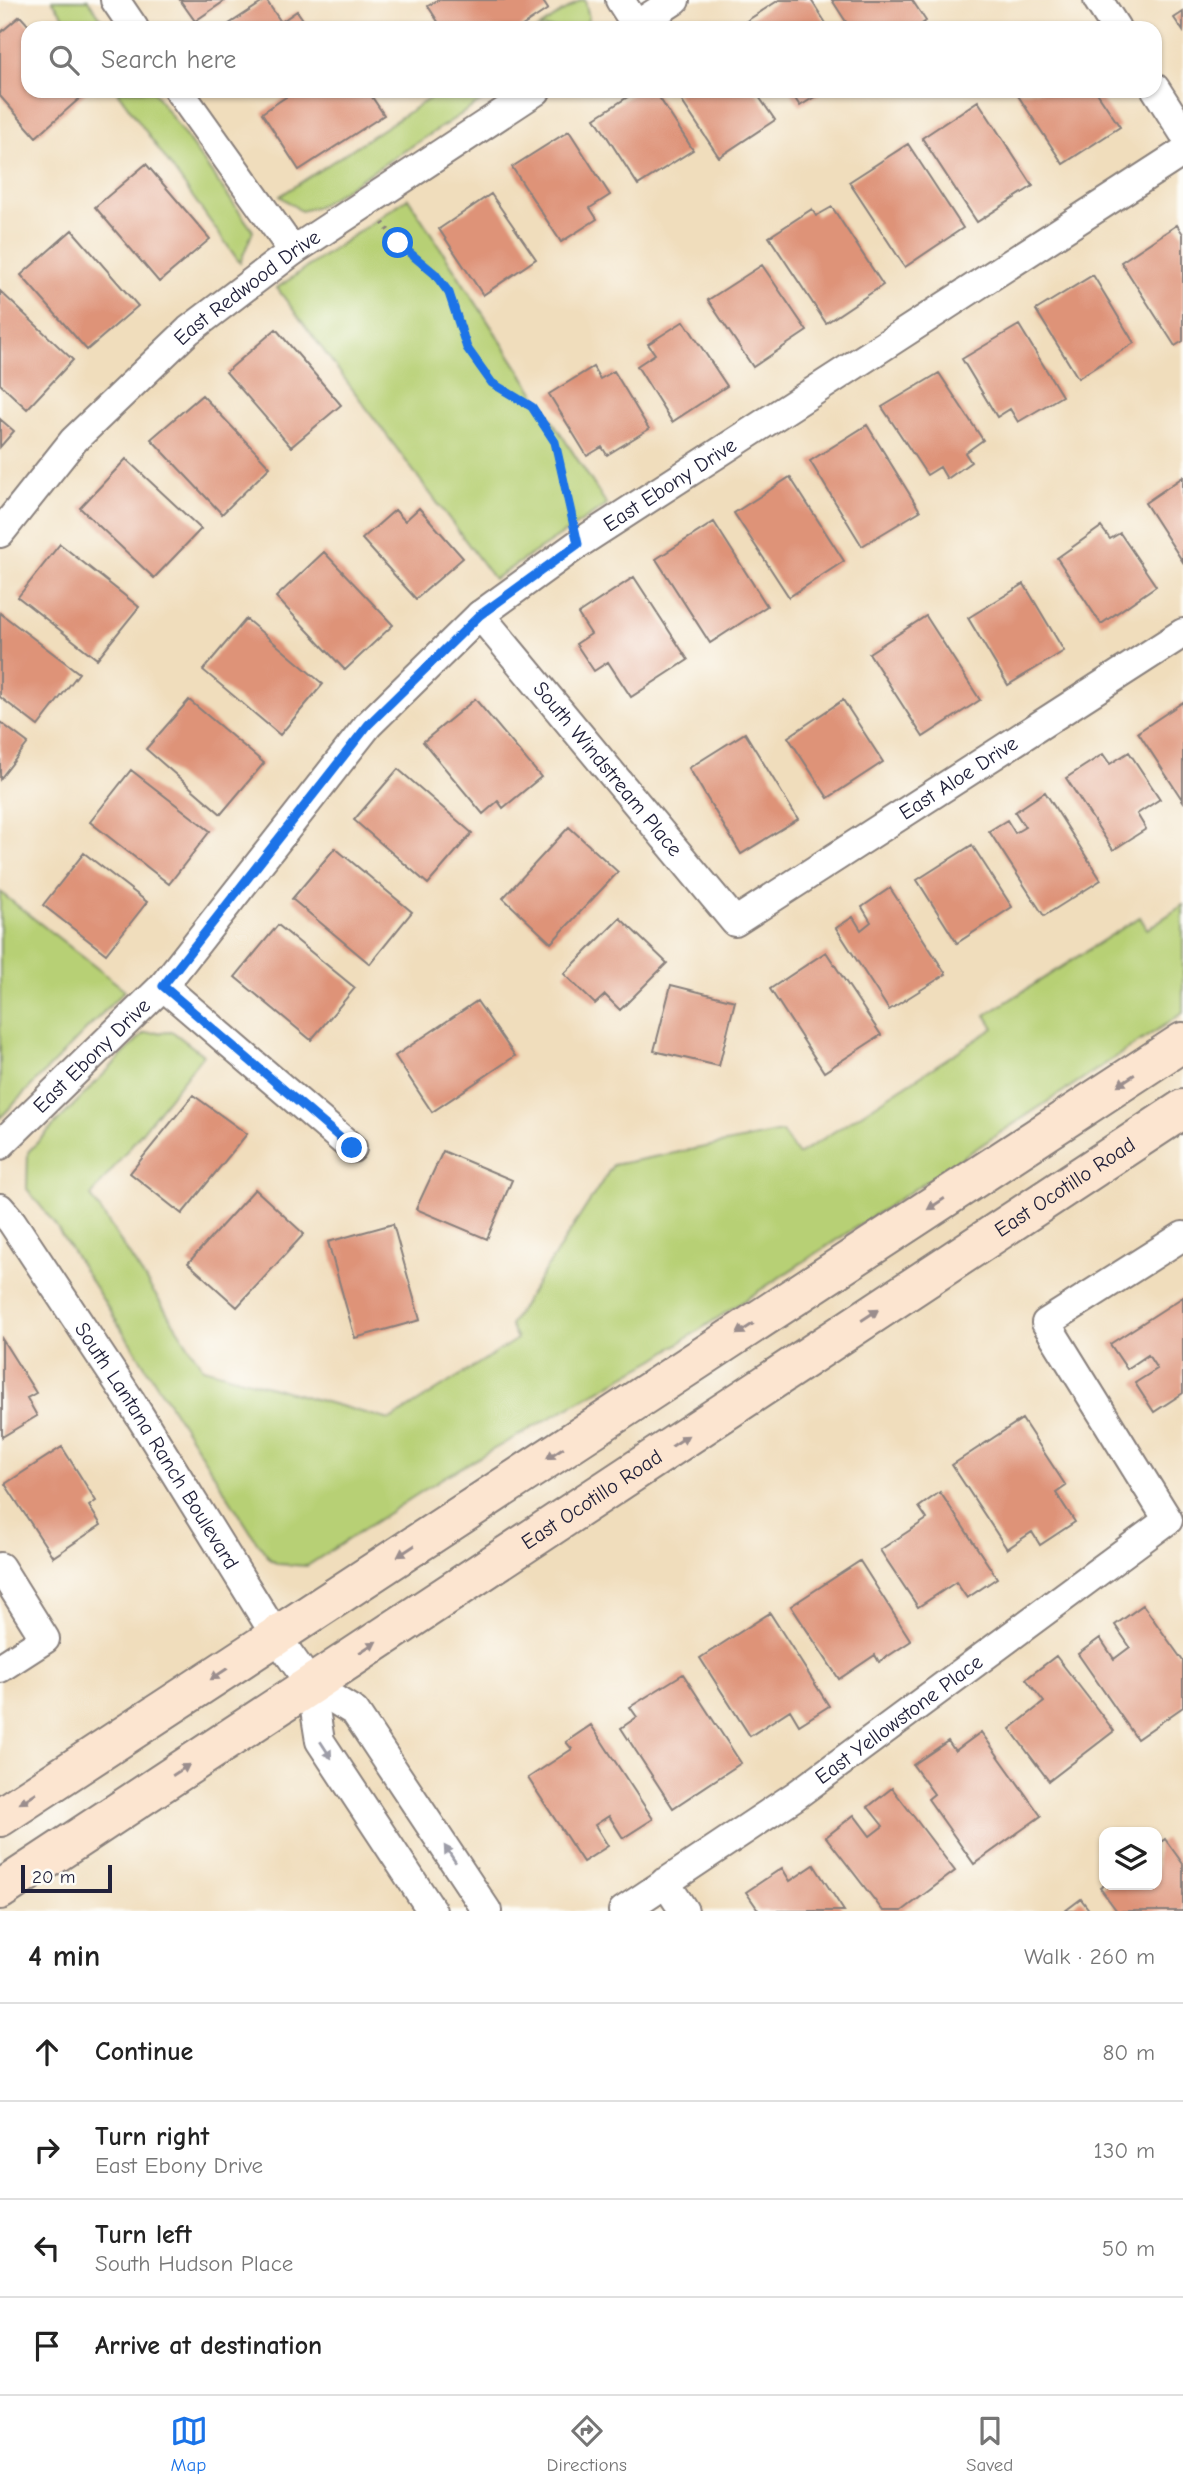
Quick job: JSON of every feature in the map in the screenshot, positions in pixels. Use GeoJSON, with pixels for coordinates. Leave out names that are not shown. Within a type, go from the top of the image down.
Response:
{"type":"FeatureCollection","features":[{"type":"Feature","properties":{"kind":"main road"},"geometry":{"type":"LineString","coordinates":[[0,1817],[1183,1042]]}},
{"type":"Feature","properties":{"kind":"main road","name":"East Ocotillo Road"},"geometry":{"type":"LineString","coordinates":[[0,1890],[1183,1109]]}},
{"type":"Feature","properties":{"kind":"street"},"geometry":{"type":"LineString","coordinates":[[115,0],[129,21]]}},
{"type":"Feature","properties":{"kind":"street"},"geometry":{"type":"LineString","coordinates":[[620,0],[631,21]]}},
{"type":"Feature","properties":{"kind":"street"},"geometry":{"type":"LineString","coordinates":[[642,21],[675,0]]}},
{"type":"Feature","properties":{"kind":"street"},"geometry":{"type":"LineString","coordinates":[[1098,0],[1112,21]]}},
{"type":"Feature","properties":{"kind":"street"},"geometry":{"type":"LineString","coordinates":[[184,98],[293,251]]}},
{"type":"Feature","properties":{"kind":"street","name":"East Redwood Drive"},"geometry":{"type":"LineString","coordinates":[[0,533],[74,440],[189,330],[293,251],[525,98]]}},
{"type":"Feature","properties":{"kind":"street"},"geometry":{"type":"LineString","coordinates":[[1161,98],[1183,132]]}},
{"type":"Feature","properties":{"kind":"street","name":"East Ebony Drive"},"geometry":{"type":"LineString","coordinates":[[0,1145],[163,986],[368,725],[480,615],[578,544],[1183,152]]}},
{"type":"Feature","properties":{"kind":"street","name":"South Windstream Place"},"geometry":{"type":"LineString","coordinates":[[480,615],[735,922]]}},
{"type":"Feature","properties":{"kind":"street","name":"East Aloe Drive"},"geometry":{"type":"LineString","coordinates":[[735,922],[1183,634]]}},
{"type":"Feature","properties":{"kind":"street"},"geometry":{"type":"LineString","coordinates":[[163,986],[352,1148]]}},
{"type":"Feature","properties":{"kind":"street","name":"South Lantana Ranch Boulevard"},"geometry":{"type":"LineString","coordinates":[[0,1208],[130,1400],[276,1636],[311,1685],[355,1712],[487,1911]]}},
{"type":"Feature","properties":{"kind":"street","name":"East Yellowstone Place"},"geometry":{"type":"LineString","coordinates":[[623,1911],[795,1796],[1168,1520],[1046,1324],[1183,1236]]}},
{"type":"Feature","properties":{"kind":"street"},"geometry":{"type":"LineString","coordinates":[[0,1567],[45,1639],[0,1668]]}},
{"type":"Feature","properties":{"kind":"street","name":"South Lantana Ranch Boulevard"},"geometry":{"type":"LineString","coordinates":[[311,1685],[320,1741],[432,1911]]}},
{"type":"Feature","properties":{"kind":"street"},"geometry":{"type":"LineString","coordinates":[[665,1882],[684,1911]]}},
{"type":"Feature","properties":{"kind":"path"},"geometry":{"type":"LineString","coordinates":[[369,201],[398,243],[435,274],[449,293],[467,348],[492,383],[532,407],[555,442],[578,544]]}},
{"type":"Feature","properties":{"kind":"green space"},"geometry":{"type":"Polygon","coordinates":[[[52,0],[88,0],[103,21],[67,21],[52,0]]]}},
{"type":"Feature","properties":{"kind":"green space"},"geometry":{"type":"Polygon","coordinates":[[[581,0],[585,0],[588,21],[549,21],[581,0]]]}},
{"type":"Feature","properties":{"kind":"green space"},"geometry":{"type":"Polygon","coordinates":[[[122,98],[158,98],[253,231],[240,263],[122,98]]]}},
{"type":"Feature","properties":{"kind":"green space"},"geometry":{"type":"Polygon","coordinates":[[[430,98],[486,98],[319,206],[301,211],[280,196],[430,98]]]}},
{"type":"Feature","properties":{"kind":"green space"},"geometry":{"type":"Polygon","coordinates":[[[408,198],[607,505],[494,579],[277,288],[408,198]]]}},
{"type":"Feature","properties":{"kind":"green space"},"geometry":{"type":"Polygon","coordinates":[[[0,892],[125,990],[0,1118],[0,892]]]}},
{"type":"Feature","properties":{"kind":"green space"},"geometry":{"type":"Polygon","coordinates":[[[1183,905],[1183,1013],[655,1359],[444,1477],[307,1566],[278,1564],[270,1559],[257,1542],[54,1223],[27,1189],[28,1152],[144,1033],[173,1032],[203,1055],[91,1196],[203,1368],[390,1420],[517,1339],[510,1325],[613,1165],[782,1132],[798,1155],[994,1028],[986,1015],[1140,917],[1147,929],[1183,905]]]}},
{"type":"Feature","properties":{"kind":"building"},"geometry":{"type":"Polygon","coordinates":[[[180,0],[226,0],[195,21],[180,0]]]}},
{"type":"Feature","properties":{"kind":"building"},"geometry":{"type":"Polygon","coordinates":[[[266,0],[280,21],[234,21],[266,0]]]}},
{"type":"Feature","properties":{"kind":"building"},"geometry":{"type":"Polygon","coordinates":[[[438,0],[542,0],[548,9],[530,21],[438,21],[428,6],[438,0]]]}},
{"type":"Feature","properties":{"kind":"building"},"geometry":{"type":"Polygon","coordinates":[[[779,0],[811,0],[824,21],[747,21],[779,0]]]}},
{"type":"Feature","properties":{"kind":"building"},"geometry":{"type":"Polygon","coordinates":[[[832,0],[912,0],[926,21],[846,21],[832,0]]]}},
{"type":"Feature","properties":{"kind":"building"},"geometry":{"type":"Polygon","coordinates":[[[297,11],[304,21],[282,21],[297,11]]]}},
{"type":"Feature","properties":{"kind":"building"},"geometry":{"type":"Polygon","coordinates":[[[1183,12],[1183,31],[1174,18],[1183,12]]]}},
{"type":"Feature","properties":{"kind":"building"},"geometry":{"type":"Polygon","coordinates":[[[20,16],[25,21],[21,21],[21,98],[80,98],[36,137],[0,96],[0,33],[20,16]]]}},
{"type":"Feature","properties":{"kind":"building"},"geometry":{"type":"Polygon","coordinates":[[[284,98],[373,98],[384,115],[299,170],[262,113],[284,98]]]}},
{"type":"Feature","properties":{"kind":"building"},"geometry":{"type":"Polygon","coordinates":[[[626,98],[660,98],[693,150],[638,185],[595,118],[626,98]]]}},
{"type":"Feature","properties":{"kind":"building"},"geometry":{"type":"Polygon","coordinates":[[[680,98],[760,98],[775,120],[719,157],[680,98]]]}},
{"type":"Feature","properties":{"kind":"building"},"geometry":{"type":"Polygon","coordinates":[[[795,98],[813,98],[800,106],[795,98]]]}},
{"type":"Feature","properties":{"kind":"building"},"geometry":{"type":"Polygon","coordinates":[[[1020,98],[1101,98],[1120,127],[1063,164],[1020,98]]]}},
{"type":"Feature","properties":{"kind":"building"},"geometry":{"type":"Polygon","coordinates":[[[978,101],[1033,186],[977,222],[922,138],[978,101]]]}},
{"type":"Feature","properties":{"kind":"building"},"geometry":{"type":"Polygon","coordinates":[[[569,131],[610,195],[590,208],[597,219],[561,242],[512,167],[569,131]]]}},
{"type":"Feature","properties":{"kind":"building"},"geometry":{"type":"Polygon","coordinates":[[[908,144],[963,228],[905,267],[849,182],[908,144]]]}},
{"type":"Feature","properties":{"kind":"building"},"geometry":{"type":"Polygon","coordinates":[[[146,164],[210,239],[159,282],[95,207],[146,164]]]}},
{"type":"Feature","properties":{"kind":"building"},"geometry":{"type":"Polygon","coordinates":[[[491,194],[536,259],[483,295],[439,229],[491,194]]]}},
{"type":"Feature","properties":{"kind":"building"},"geometry":{"type":"Polygon","coordinates":[[[832,207],[883,285],[826,323],[769,237],[812,209],[816,216],[832,207]]]}},
{"type":"Feature","properties":{"kind":"building"},"geometry":{"type":"Polygon","coordinates":[[[1177,225],[1183,234],[1183,341],[1175,346],[1121,262],[1177,225]]]}},
{"type":"Feature","properties":{"kind":"building"},"geometry":{"type":"Polygon","coordinates":[[[72,230],[138,306],[87,350],[21,275],[72,230]]]}},
{"type":"Feature","properties":{"kind":"building"},"geometry":{"type":"Polygon","coordinates":[[[762,265],[807,331],[753,367],[708,300],[762,265]]]}},
{"type":"Feature","properties":{"kind":"building"},"geometry":{"type":"Polygon","coordinates":[[[1093,275],[1134,343],[1078,378],[1036,310],[1093,275]]]}},
{"type":"Feature","properties":{"kind":"building"},"geometry":{"type":"Polygon","coordinates":[[[0,291],[73,360],[27,409],[0,384],[0,291]]]}},
{"type":"Feature","properties":{"kind":"building"},"geometry":{"type":"Polygon","coordinates":[[[684,321],[727,386],[672,422],[637,366],[655,354],[648,344],[684,321]]]}},
{"type":"Feature","properties":{"kind":"building"},"geometry":{"type":"Polygon","coordinates":[[[1019,325],[1062,396],[1018,422],[1010,409],[997,417],[962,359],[1019,325]]]}},
{"type":"Feature","properties":{"kind":"building"},"geometry":{"type":"Polygon","coordinates":[[[276,329],[341,405],[291,447],[226,372],[276,329]]]}},
{"type":"Feature","properties":{"kind":"building"},"geometry":{"type":"Polygon","coordinates":[[[593,367],[600,379],[614,371],[649,429],[607,455],[602,447],[587,456],[549,394],[593,367]]]}},
{"type":"Feature","properties":{"kind":"building"},"geometry":{"type":"Polygon","coordinates":[[[939,373],[983,440],[965,453],[971,462],[947,479],[940,467],[927,475],[882,407],[939,373]]]}},
{"type":"Feature","properties":{"kind":"building"},"geometry":{"type":"Polygon","coordinates":[[[202,395],[270,467],[222,514],[151,439],[202,395]]]}},
{"type":"Feature","properties":{"kind":"building"},"geometry":{"type":"Polygon","coordinates":[[[0,419],[14,431],[0,447],[0,419]]]}},
{"type":"Feature","properties":{"kind":"building"},"geometry":{"type":"Polygon","coordinates":[[[867,425],[920,511],[862,546],[810,461],[867,425]]]}},
{"type":"Feature","properties":{"kind":"building"},"geometry":{"type":"Polygon","coordinates":[[[126,459],[201,529],[154,578],[80,508],[126,459]]]}},
{"type":"Feature","properties":{"kind":"building"},"geometry":{"type":"Polygon","coordinates":[[[790,477],[844,561],[789,597],[734,513],[790,477]]]}},
{"type":"Feature","properties":{"kind":"building"},"geometry":{"type":"Polygon","coordinates":[[[1183,477],[1183,562],[1145,503],[1183,477]]]}},
{"type":"Feature","properties":{"kind":"building"},"geometry":{"type":"Polygon","coordinates":[[[419,508],[463,558],[416,599],[362,539],[395,510],[405,521],[419,508]]]}},
{"type":"Feature","properties":{"kind":"building"},"geometry":{"type":"Polygon","coordinates":[[[714,522],[767,606],[710,643],[656,559],[714,522]]]}},
{"type":"Feature","properties":{"kind":"building"},"geometry":{"type":"Polygon","coordinates":[[[1101,527],[1110,539],[1120,533],[1156,586],[1101,624],[1057,558],[1101,527]]]}},
{"type":"Feature","properties":{"kind":"building"},"geometry":{"type":"Polygon","coordinates":[[[60,544],[139,607],[97,659],[18,597],[60,544]]]}},
{"type":"Feature","properties":{"kind":"building"},"geometry":{"type":"Polygon","coordinates":[[[324,552],[393,625],[345,670],[276,597],[324,552]]]}},
{"type":"Feature","properties":{"kind":"building"},"geometry":{"type":"Polygon","coordinates":[[[634,577],[688,660],[631,697],[608,662],[594,671],[576,644],[591,634],[578,614],[634,577]]]}},
{"type":"Feature","properties":{"kind":"building"},"geometry":{"type":"Polygon","coordinates":[[[1024,584],[1064,651],[1008,685],[968,618],[1024,584]]]}},
{"type":"Feature","properties":{"kind":"building"},"geometry":{"type":"Polygon","coordinates":[[[0,613],[79,673],[38,726],[0,697],[0,613]]]}},
{"type":"Feature","properties":{"kind":"building"},"geometry":{"type":"Polygon","coordinates":[[[926,616],[980,700],[923,737],[869,653],[926,616]]]}},
{"type":"Feature","properties":{"kind":"building"},"geometry":{"type":"Polygon","coordinates":[[[246,619],[323,684],[280,735],[203,670],[246,619]]]}},
{"type":"Feature","properties":{"kind":"building"},"geometry":{"type":"Polygon","coordinates":[[[475,699],[541,777],[503,808],[498,801],[483,814],[423,742],[475,699]]]}},
{"type":"Feature","properties":{"kind":"building"},"geometry":{"type":"Polygon","coordinates":[[[189,700],[264,763],[221,814],[146,749],[189,700]]]}},
{"type":"Feature","properties":{"kind":"building"},"geometry":{"type":"Polygon","coordinates":[[[843,700],[883,762],[828,798],[788,737],[843,700]]]}},
{"type":"Feature","properties":{"kind":"building"},"geometry":{"type":"Polygon","coordinates":[[[1183,702],[1183,801],[1138,732],[1183,702]]]}},
{"type":"Feature","properties":{"kind":"building"},"geometry":{"type":"Polygon","coordinates":[[[0,722],[28,743],[0,779],[0,722]]]}},
{"type":"Feature","properties":{"kind":"building"},"geometry":{"type":"Polygon","coordinates":[[[745,733],[798,819],[741,854],[689,768],[745,733]]]}},
{"type":"Feature","properties":{"kind":"building"},"geometry":{"type":"Polygon","coordinates":[[[1129,752],[1160,799],[1137,814],[1146,829],[1113,850],[1066,778],[1103,754],[1110,764],[1129,752]]]}},
{"type":"Feature","properties":{"kind":"building"},"geometry":{"type":"Polygon","coordinates":[[[398,769],[472,833],[428,884],[354,820],[398,769]]]}},
{"type":"Feature","properties":{"kind":"building"},"geometry":{"type":"Polygon","coordinates":[[[131,770],[210,831],[169,884],[90,822],[131,770]]]}},
{"type":"Feature","properties":{"kind":"building"},"geometry":{"type":"Polygon","coordinates":[[[1045,792],[1101,880],[1044,916],[989,831],[1007,820],[1015,833],[1025,827],[1015,812],[1045,792]]]}},
{"type":"Feature","properties":{"kind":"building"},"geometry":{"type":"Polygon","coordinates":[[[569,827],[618,872],[551,943],[503,898],[569,827]]]}},
{"type":"Feature","properties":{"kind":"building"},"geometry":{"type":"Polygon","coordinates":[[[972,845],[1012,907],[957,943],[917,880],[972,845]]]}},
{"type":"Feature","properties":{"kind":"building"},"geometry":{"type":"Polygon","coordinates":[[[335,848],[412,912],[370,964],[292,899],[335,848]]]}},
{"type":"Feature","properties":{"kind":"building"},"geometry":{"type":"Polygon","coordinates":[[[84,853],[147,902],[106,954],[43,905],[84,853]]]}},
{"type":"Feature","properties":{"kind":"building"},"geometry":{"type":"Polygon","coordinates":[[[890,888],[946,974],[889,1010],[836,928],[853,917],[861,930],[871,922],[862,907],[890,888]]]}},
{"type":"Feature","properties":{"kind":"building"},"geometry":{"type":"Polygon","coordinates":[[[620,918],[667,963],[620,1010],[605,995],[595,1004],[564,974],[620,918]]]}},
{"type":"Feature","properties":{"kind":"building"},"geometry":{"type":"Polygon","coordinates":[[[278,925],[355,988],[311,1040],[235,977],[278,925]]]}},
{"type":"Feature","properties":{"kind":"building"},"geometry":{"type":"Polygon","coordinates":[[[826,952],[881,1035],[824,1072],[770,989],[826,952]]]}},
{"type":"Feature","properties":{"kind":"building"},"geometry":{"type":"Polygon","coordinates":[[[671,985],[735,1001],[719,1066],[654,1051],[671,985]]]}},
{"type":"Feature","properties":{"kind":"building"},"geometry":{"type":"Polygon","coordinates":[[[477,1001],[515,1056],[432,1112],[395,1056],[477,1001]]]}},
{"type":"Feature","properties":{"kind":"building"},"geometry":{"type":"Polygon","coordinates":[[[193,1095],[247,1134],[182,1214],[130,1173],[193,1095]]]}},
{"type":"Feature","properties":{"kind":"building"},"geometry":{"type":"Polygon","coordinates":[[[443,1151],[512,1180],[487,1239],[416,1209],[443,1151]]]}},
{"type":"Feature","properties":{"kind":"building"},"geometry":{"type":"Polygon","coordinates":[[[255,1189],[304,1234],[237,1307],[188,1263],[255,1189]]]}},
{"type":"Feature","properties":{"kind":"building"},"geometry":{"type":"Polygon","coordinates":[[[393,1224],[420,1320],[355,1338],[328,1242],[393,1224]]]}},
{"type":"Feature","properties":{"kind":"building"},"geometry":{"type":"Polygon","coordinates":[[[1183,1297],[1183,1393],[1154,1412],[1135,1383],[1157,1369],[1148,1355],[1127,1369],[1110,1344],[1183,1297]]]}},
{"type":"Feature","properties":{"kind":"building"},"geometry":{"type":"Polygon","coordinates":[[[2,1339],[36,1393],[27,1398],[37,1416],[2,1437],[2,1339]]]}},
{"type":"Feature","properties":{"kind":"building"},"geometry":{"type":"Polygon","coordinates":[[[1022,1419],[1066,1486],[1056,1493],[1075,1522],[1040,1545],[1032,1532],[1007,1549],[952,1465],[1022,1419]]]}},
{"type":"Feature","properties":{"kind":"building"},"geometry":{"type":"Polygon","coordinates":[[[62,1447],[96,1501],[89,1506],[101,1525],[53,1557],[5,1484],[62,1447]]]}},
{"type":"Feature","properties":{"kind":"building"},"geometry":{"type":"Polygon","coordinates":[[[940,1492],[997,1578],[967,1598],[956,1582],[918,1607],[880,1550],[927,1519],[919,1507],[940,1492]]]}},
{"type":"Feature","properties":{"kind":"building"},"geometry":{"type":"Polygon","coordinates":[[[860,1561],[911,1641],[879,1662],[875,1655],[839,1679],[791,1606],[860,1561]]]}},
{"type":"Feature","properties":{"kind":"building"},"geometry":{"type":"Polygon","coordinates":[[[1143,1605],[1183,1661],[1183,1707],[1137,1739],[1078,1654],[1100,1638],[1114,1659],[1130,1647],[1115,1625],[1143,1605]]]}},
{"type":"Feature","properties":{"kind":"building"},"geometry":{"type":"Polygon","coordinates":[[[770,1613],[829,1706],[799,1725],[790,1710],[750,1736],[700,1658],[770,1613]]]}},
{"type":"Feature","properties":{"kind":"building"},"geometry":{"type":"Polygon","coordinates":[[[1056,1656],[1114,1731],[1049,1781],[1010,1729],[1044,1702],[1026,1679],[1056,1656]]]}},
{"type":"Feature","properties":{"kind":"building"},"geometry":{"type":"Polygon","coordinates":[[[683,1674],[741,1763],[673,1808],[621,1728],[637,1717],[630,1707],[683,1674]]]}},
{"type":"Feature","properties":{"kind":"building"},"geometry":{"type":"Polygon","coordinates":[[[591,1725],[653,1819],[623,1838],[609,1816],[595,1825],[608,1846],[583,1862],[528,1778],[572,1749],[566,1742],[591,1725]]]}},
{"type":"Feature","properties":{"kind":"building"},"geometry":{"type":"Polygon","coordinates":[[[981,1732],[1041,1816],[974,1864],[928,1799],[934,1794],[913,1765],[948,1741],[955,1751],[981,1732]]]}},
{"type":"Feature","properties":{"kind":"building"},"geometry":{"type":"Polygon","coordinates":[[[892,1788],[955,1871],[902,1911],[883,1911],[826,1837],[854,1815],[870,1836],[883,1826],[868,1807],[892,1788]]]}},
{"type":"Feature","properties":{"kind":"building"},"geometry":{"type":"Polygon","coordinates":[[[1165,1839],[1183,1864],[1183,1911],[1117,1911],[1101,1890],[1162,1890],[1162,1841],[1165,1839]]]}},
{"type":"Feature","properties":{"kind":"building"},"geometry":{"type":"Polygon","coordinates":[[[814,1865],[844,1911],[759,1911],[746,1892],[782,1868],[790,1881],[814,1865]]]}},
{"type":"Feature","properties":{"kind":"building"},"geometry":{"type":"Polygon","coordinates":[[[1081,1899],[1090,1911],[1065,1911],[1081,1899]]]}},
{"type":"Feature","properties":{"kind":"route"},"geometry":{"type":"LineString","coordinates":[[352,1148],[163,986],[368,725],[480,615],[578,544],[555,442],[532,407],[492,383],[467,348],[449,293],[435,274],[398,243]]}}]}
